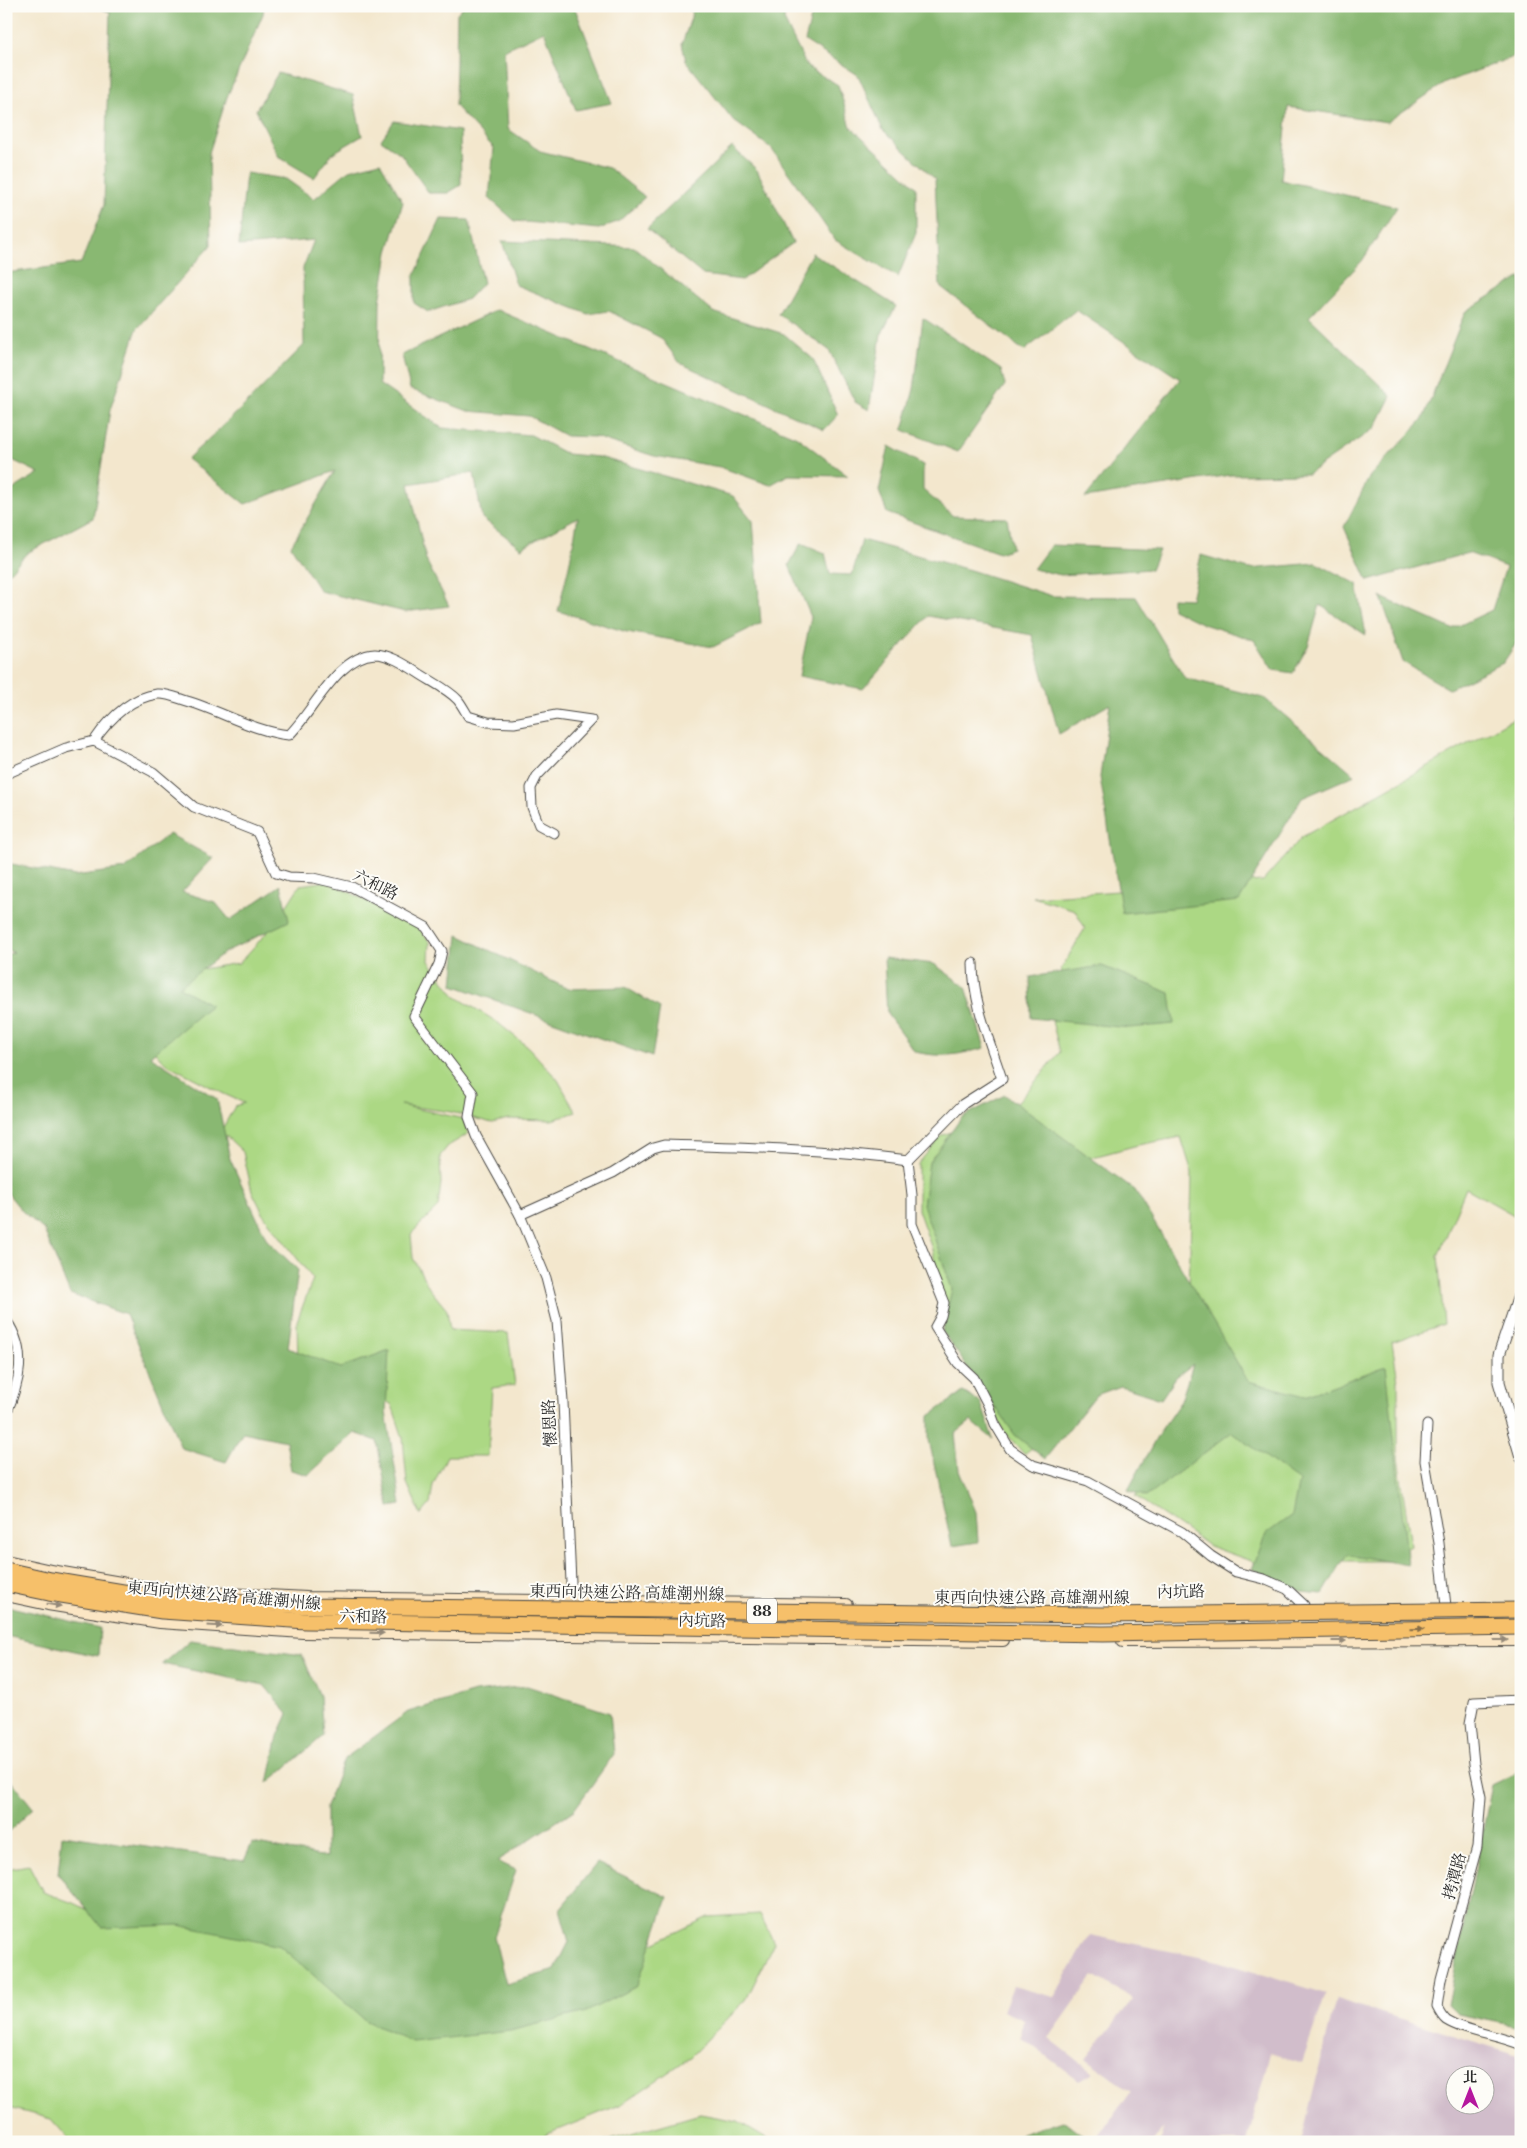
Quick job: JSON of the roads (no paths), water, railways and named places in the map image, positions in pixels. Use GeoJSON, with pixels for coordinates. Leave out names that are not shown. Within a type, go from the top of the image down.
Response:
{"type":"FeatureCollection","features":[{"type":"Feature","properties":{"kind":"highway","name":"東西向快速公路 高雄潮州線"},"geometry":{"type":"LineString","coordinates":[[6,1570],[50,1580],[165,1599],[307,1606],[1102,1616],[1521,1610]]}},
{"type":"Feature","properties":{"kind":"highway","name":"東西向快速公路 高雄潮州線"},"geometry":{"type":"LineString","coordinates":[[6,1584],[49,1594],[162,1611],[306,1621],[1103,1634],[1521,1627]]}},
{"type":"Feature","properties":{"kind":"main road","name":"六和路"},"geometry":{"type":"LineString","coordinates":[[6,1561],[51,1571],[167,1591],[307,1598],[572,1601]]}},
{"type":"Feature","properties":{"kind":"main road","name":"六和路"},"geometry":{"type":"LineString","coordinates":[[6,1595],[48,1604],[169,1622],[303,1632],[572,1635]]}},
{"type":"Feature","properties":{"kind":"main road","name":"內坑路"},"geometry":{"type":"LineString","coordinates":[[572,1601],[1102,1608],[1304,1605],[1521,1606]]}},
{"type":"Feature","properties":{"kind":"main road","name":"內坑路"},"geometry":{"type":"LineString","coordinates":[[572,1635],[1094,1641],[1521,1640]]}},
{"type":"Feature","properties":{"kind":"street"},"geometry":{"type":"LineString","coordinates":[[6,774],[66,748],[94,741],[107,722],[131,703],[157,694],[168,695],[244,723],[289,735],[298,727],[332,682],[347,666],[362,657],[376,654],[410,668],[438,686],[458,700],[468,716],[488,722],[514,723],[556,715],[591,720],[537,776],[531,788],[532,807],[539,825],[554,833]]}},
{"type":"Feature","properties":{"kind":"street","name":"六和路"},"geometry":{"type":"LineString","coordinates":[[94,741],[153,772],[194,807],[257,832],[276,873],[289,877],[314,878],[352,887],[426,927],[442,951],[439,964],[414,1016],[473,1092],[469,1117],[476,1136],[520,1216]]}},
{"type":"Feature","properties":{"kind":"street"},"geometry":{"type":"LineString","coordinates":[[908,1160],[964,1104],[1002,1079],[978,1002],[973,979],[973,963]]}},
{"type":"Feature","properties":{"kind":"street"},"geometry":{"type":"LineString","coordinates":[[520,1216],[606,1176],[653,1148],[664,1145],[777,1148],[908,1160]]}},
{"type":"Feature","properties":{"kind":"street"},"geometry":{"type":"LineString","coordinates":[[908,1160],[912,1195],[912,1224],[944,1303],[941,1316],[935,1327],[958,1363],[974,1378],[988,1405],[995,1424],[1010,1449],[1033,1464],[1088,1481],[1182,1532],[1211,1556],[1236,1572],[1264,1579],[1287,1589],[1304,1605]]}},
{"type":"Feature","properties":{"kind":"street","name":"懷恩路"},"geometry":{"type":"LineString","coordinates":[[520,1216],[543,1270],[557,1321],[563,1402],[572,1635]]}},
{"type":"Feature","properties":{"kind":"street"},"geometry":{"type":"LineString","coordinates":[[1521,1290],[1499,1355],[1499,1382],[1521,1457]]}},
{"type":"Feature","properties":{"kind":"street"},"geometry":{"type":"LineString","coordinates":[[6,1320],[13,1330],[21,1351],[16,1393],[6,1414]]}},
{"type":"Feature","properties":{"kind":"street"},"geometry":{"type":"LineString","coordinates":[[1426,1425],[1425,1461],[1439,1543],[1446,1606]]}},
{"type":"Feature","properties":{"kind":"street","name":"拷潭路"},"geometry":{"type":"LineString","coordinates":[[1521,1700],[1474,1702],[1470,1723],[1474,1764],[1481,1797],[1477,1847],[1441,1980],[1437,2007],[1445,2019],[1476,2031],[1506,2038],[1521,2045]]}}]}
